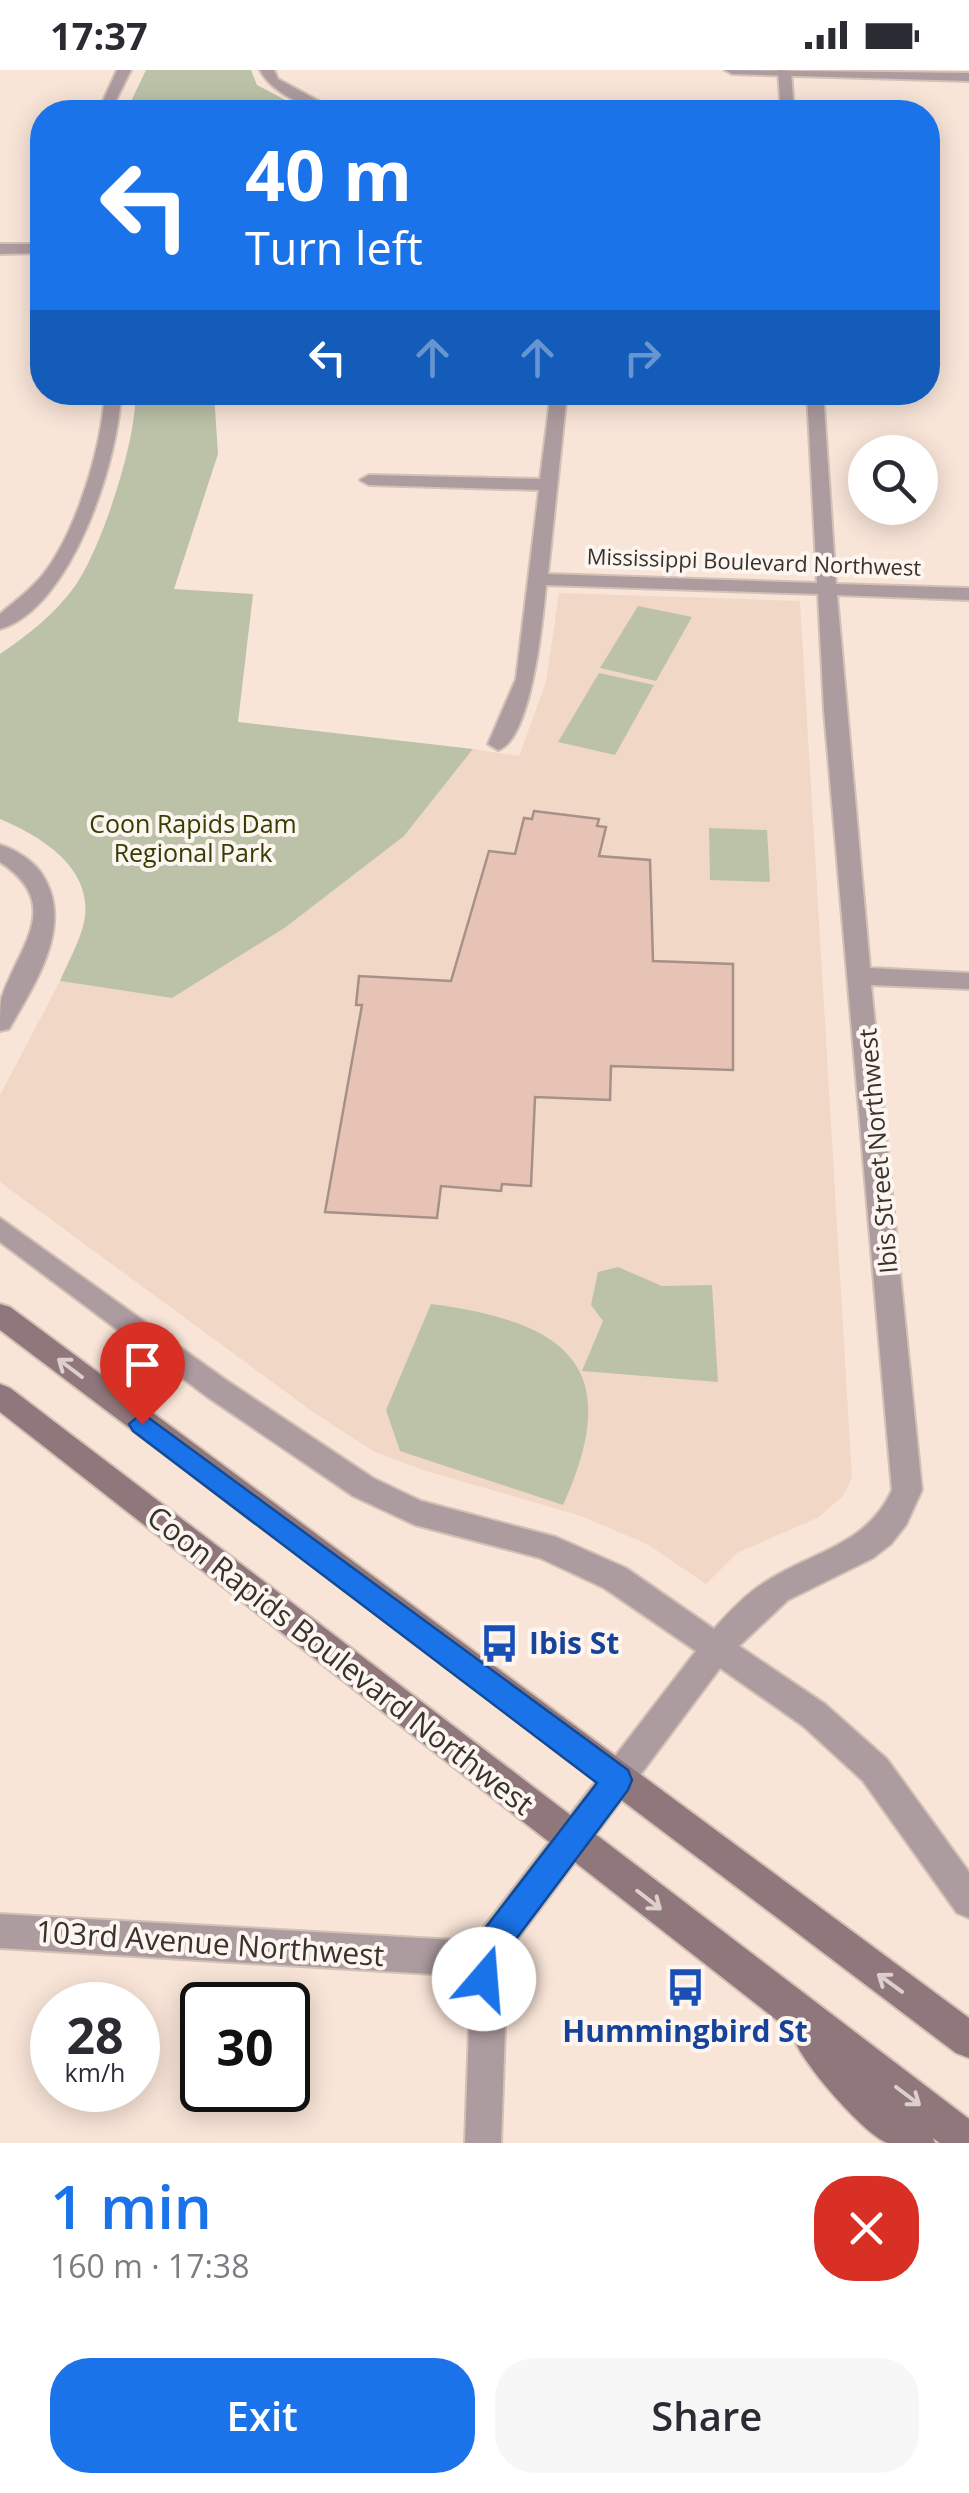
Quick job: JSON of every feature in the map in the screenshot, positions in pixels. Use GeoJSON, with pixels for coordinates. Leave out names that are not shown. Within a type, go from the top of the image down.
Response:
{"type":"FeatureCollection","features":[{"type":"Feature","properties":{"kind":"main road"},"geometry":{"type":"LineString","coordinates":[[0,1315],[969,2040]]}},
{"type":"Feature","properties":{"kind":"main road","name":"Coon Rapids Boulevard Northwest"},"geometry":{"type":"LineString","coordinates":[[0,1396],[780,2001],[969,2142]]}},
{"type":"Feature","properties":{"kind":"main road"},"geometry":{"type":"LineString","coordinates":[[780,2001],[866,2103],[917,2143]]}},
{"type":"Feature","properties":{"kind":"street"},"geometry":{"type":"LineString","coordinates":[[110,100],[124,70]]}},
{"type":"Feature","properties":{"kind":"street"},"geometry":{"type":"LineString","coordinates":[[266,70],[272,80],[310,100]]}},
{"type":"Feature","properties":{"kind":"street"},"geometry":{"type":"LineString","coordinates":[[732,70],[969,77]]}},
{"type":"Feature","properties":{"kind":"street"},"geometry":{"type":"LineString","coordinates":[[784,72],[787,100]]}},
{"type":"Feature","properties":{"kind":"street"},"geometry":{"type":"LineString","coordinates":[[0,249],[30,249]]}},
{"type":"Feature","properties":{"kind":"street"},"geometry":{"type":"LineString","coordinates":[[0,623],[42,587],[64,554],[106,446],[111,405]]}},
{"type":"Feature","properties":{"kind":"street"},"geometry":{"type":"LineString","coordinates":[[498,744],[526,678],[557,405]]}},
{"type":"Feature","properties":{"kind":"street","name":"Ibis Street Northwest"},"geometry":{"type":"LineString","coordinates":[[481,1959],[754,1608],[774,1592],[850,1558],[878,1539],[900,1511],[907,1490],[826,590],[817,405]]}},
{"type":"Feature","properties":{"kind":"street"},"geometry":{"type":"LineString","coordinates":[[369,480],[548,485]]}},
{"type":"Feature","properties":{"kind":"street","name":"Mississippi Boulevard Northwest"},"geometry":{"type":"LineString","coordinates":[[537,579],[969,594]]}},
{"type":"Feature","properties":{"kind":"street"},"geometry":{"type":"LineString","coordinates":[[0,852],[19,862],[35,878],[45,902],[46,922],[36,954],[0,1024]]}},
{"type":"Feature","properties":{"kind":"street"},"geometry":{"type":"LineString","coordinates":[[862,976],[969,980]]}},
{"type":"Feature","properties":{"kind":"street"},"geometry":{"type":"LineString","coordinates":[[0,1228],[216,1388],[363,1488],[415,1512],[545,1546],[654,1602],[814,1714],[851,1746],[875,1770],[969,1900]]}},
{"type":"Feature","properties":{"kind":"street","name":"103rd Avenue Northwest"},"geometry":{"type":"LineString","coordinates":[[0,1931],[481,1959]]}},
{"type":"Feature","properties":{"kind":"street"},"geometry":{"type":"LineString","coordinates":[[481,1959],[488,2000],[483,2143]]}},
{"type":"Feature","properties":{"kind":"shaded area"},"geometry":{"type":"Polygon","coordinates":[[[559,593],[800,601],[852,1478],[843,1496],[819,1517],[737,1553],[706,1584],[647,1544],[578,1515],[426,1471],[373,1451],[313,1412],[0,1182],[0,1095],[60,981],[172,998],[286,927],[404,836],[473,749],[519,756],[546,682],[559,593]]]}},
{"type":"Feature","properties":{"kind":"green space"},"geometry":{"type":"Polygon","coordinates":[[[146,70],[251,70],[257,85],[285,100],[132,100],[146,70]]]}},
{"type":"Feature","properties":{"kind":"green space","name":"Coon Rapids Dam Regional Park"},"geometry":{"type":"Polygon","coordinates":[[[134,405],[215,405],[218,454],[174,589],[253,594],[238,722],[473,749],[404,836],[286,927],[172,998],[60,981],[84,922],[81,886],[73,870],[47,845],[0,819],[0,654],[50,615],[85,569],[124,464],[134,405]]]}},
{"type":"Feature","properties":{"kind":"green space"},"geometry":{"type":"Polygon","coordinates":[[[638,606],[692,617],[656,681],[600,668],[638,606]]]}},
{"type":"Feature","properties":{"kind":"green space"},"geometry":{"type":"Polygon","coordinates":[[[599,673],[654,685],[615,755],[558,742],[599,673]]]}},
{"type":"Feature","properties":{"kind":"green space"},"geometry":{"type":"Polygon","coordinates":[[[709,828],[767,830],[770,882],[710,880],[709,828]]]}},
{"type":"Feature","properties":{"kind":"green space"},"geometry":{"type":"Polygon","coordinates":[[[618,1267],[662,1286],[712,1285],[718,1382],[582,1371],[603,1321],[591,1305],[598,1272],[618,1267]]]}},
{"type":"Feature","properties":{"kind":"green space"},"geometry":{"type":"Polygon","coordinates":[[[431,1304],[518,1323],[549,1339],[572,1359],[585,1385],[588,1417],[581,1457],[563,1505],[400,1451],[386,1410],[431,1304]]]}},
{"type":"Feature","properties":{"kind":"building"},"geometry":{"type":"Polygon","coordinates":[[[534,811],[599,819],[597,826],[606,827],[599,856],[650,860],[653,961],[733,964],[733,1070],[611,1066],[610,1100],[535,1097],[531,1186],[502,1184],[501,1191],[441,1186],[437,1218],[325,1212],[362,1005],[356,1005],[359,976],[451,981],[489,851],[515,854],[524,818],[532,819],[534,811]]]}},
{"type":"Feature","properties":{"kind":"place","name":"Ibis St"},"geometry":{"type":"Point","coordinates":[499,1644]}},
{"type":"Feature","properties":{"kind":"place","name":"Hummingbird St"},"geometry":{"type":"Point","coordinates":[685,1988]}},
{"type":"Feature","properties":{"kind":"route"},"geometry":{"type":"LineString","coordinates":[[142,1424],[617,1780],[481,1959],[484,1979]]}}]}
